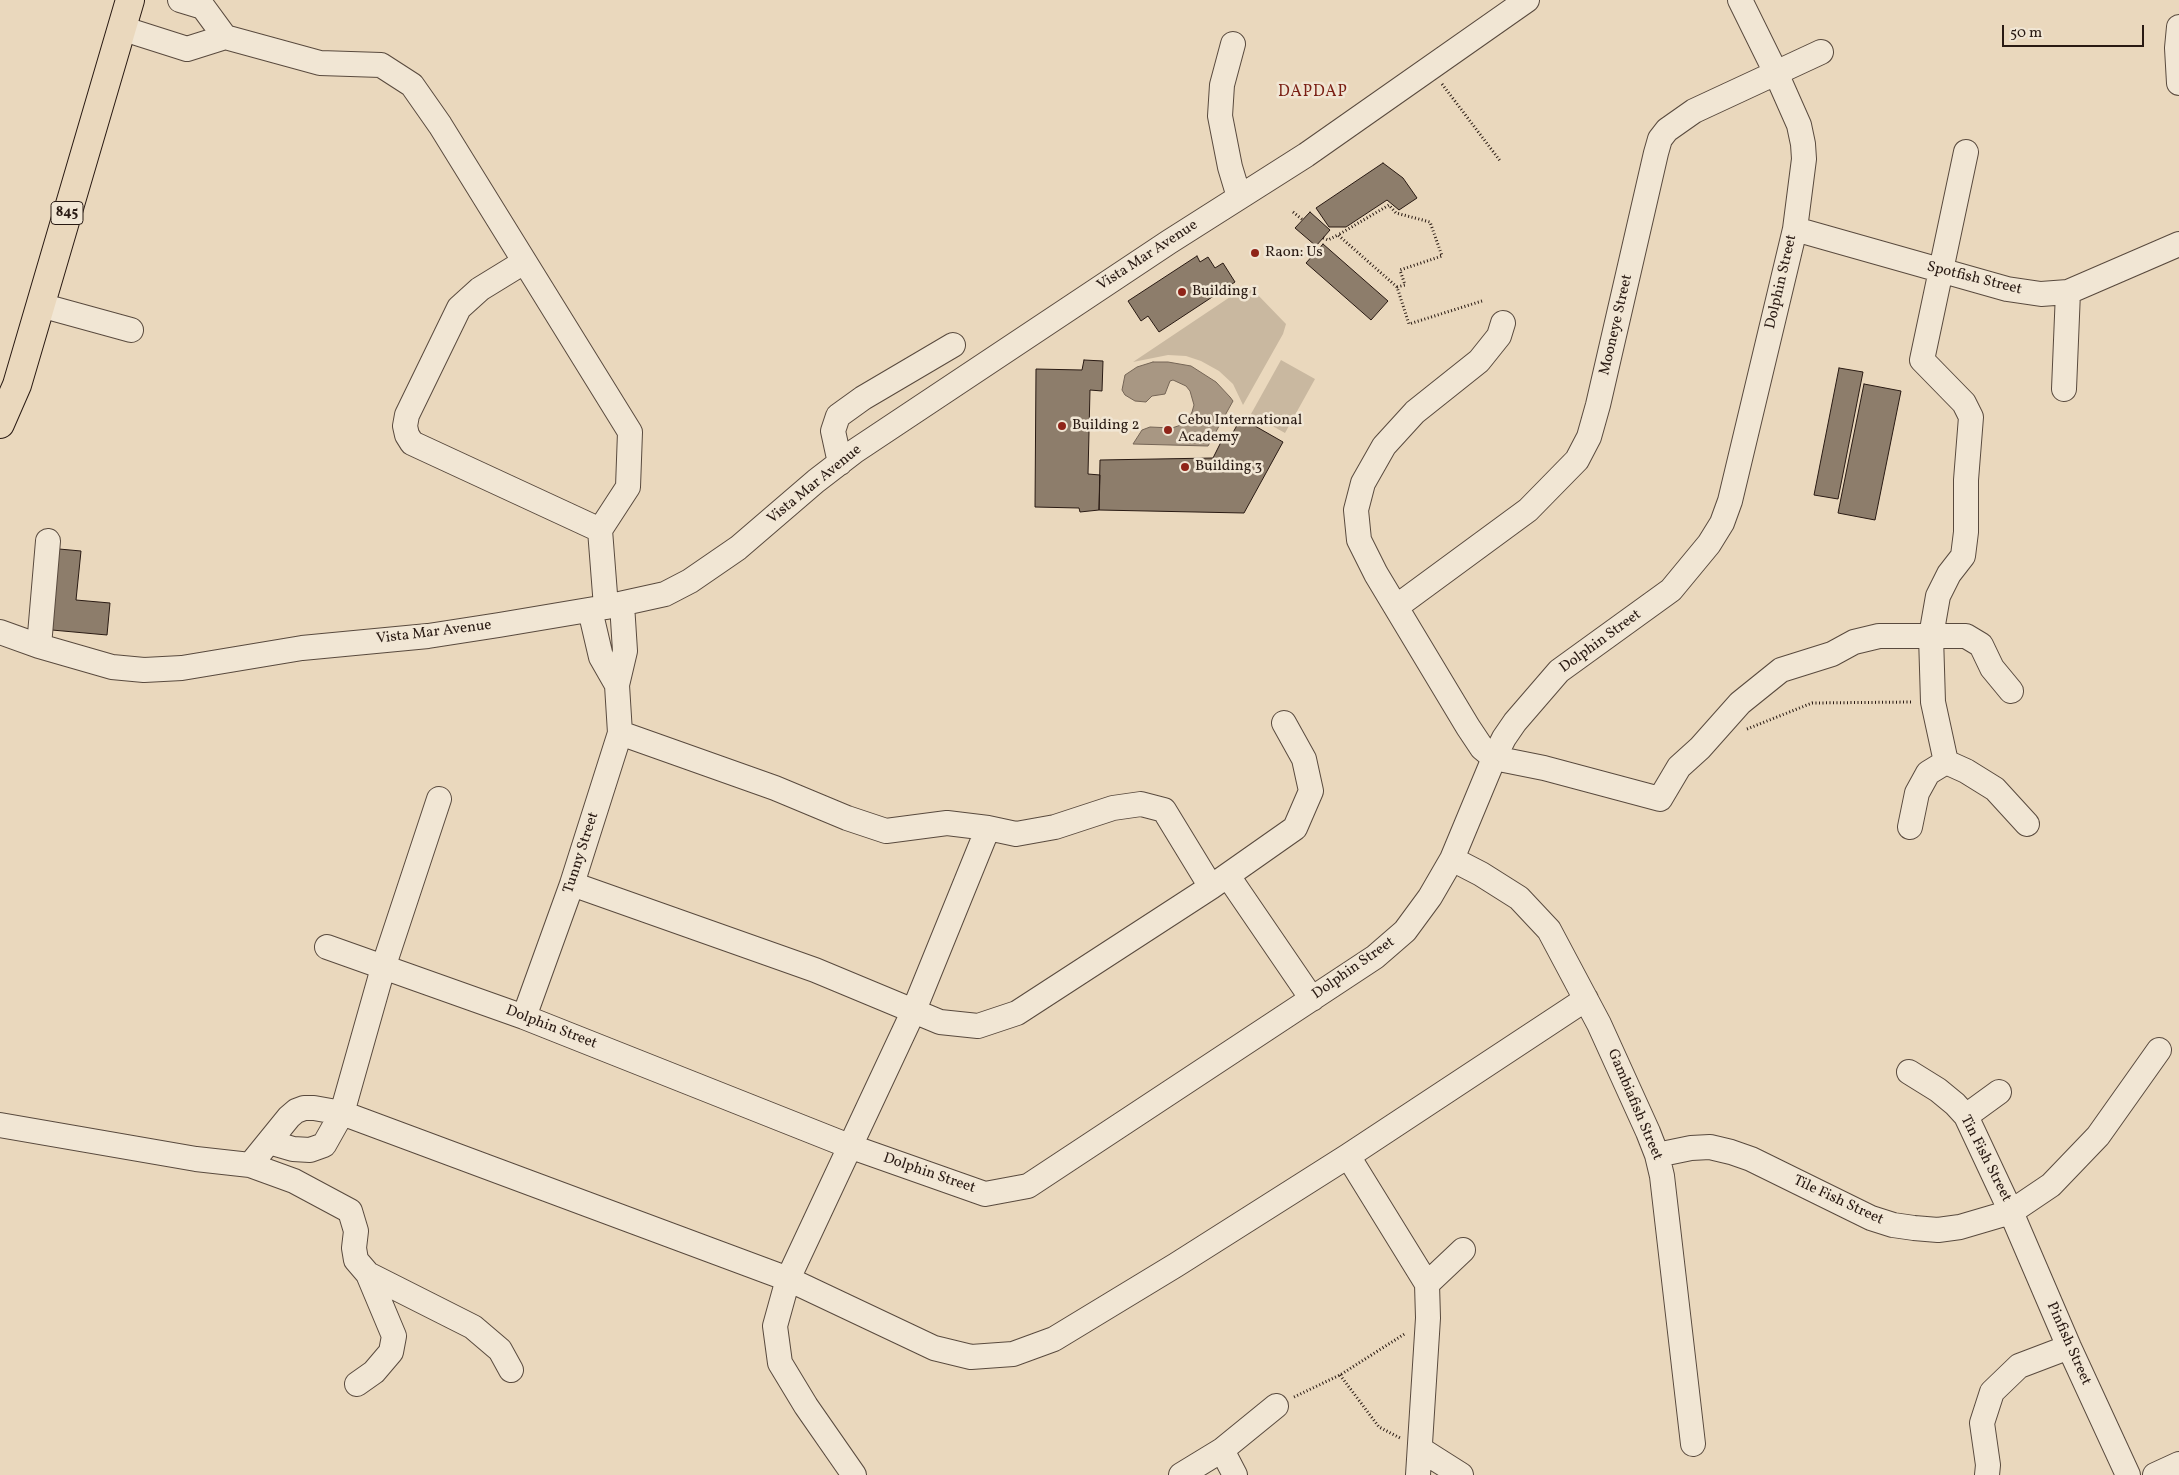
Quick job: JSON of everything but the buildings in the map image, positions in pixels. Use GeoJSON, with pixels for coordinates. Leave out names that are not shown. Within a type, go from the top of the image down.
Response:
{"type":"FeatureCollection","features":[{"type":"Feature","properties":{"kind":"main road","name":"845"},"geometry":{"type":"LineString","coordinates":[[0,424],[17,385],[130,0]]}},
{"type":"Feature","properties":{"kind":"street"},"geometry":{"type":"LineString","coordinates":[[180,0],[203,8],[225,37]]}},
{"type":"Feature","properties":{"kind":"street","name":"Vista Mar Avenue"},"geometry":{"type":"LineString","coordinates":[[0,632],[39,646],[112,667],[144,670],[182,668],[302,648],[428,636],[606,607],[665,594],[690,581],[758,532],[840,463],[1239,197],[1306,155],[1527,0]]}},
{"type":"Feature","properties":{"kind":"street","name":"Dolphin Street"},"geometry":{"type":"LineString","coordinates":[[327,948],[524,1017],[849,1146],[985,1194],[1028,1186],[1312,999],[1392,945],[1418,915],[1452,859],[1504,738],[1544,686],[1578,656],[1628,623],[1670,590],[1695,562],[1722,523],[1739,470],[1794,229],[1804,159],[1804,144],[1799,125],[1740,0]]}},
{"type":"Feature","properties":{"kind":"street"},"geometry":{"type":"LineString","coordinates":[[2179,27],[2177,48],[2179,83]]}},
{"type":"Feature","properties":{"kind":"street"},"geometry":{"type":"LineString","coordinates":[[121,28],[187,49],[225,37],[320,63],[381,65],[412,85],[440,125],[630,432],[628,487],[600,530],[606,607]]}},
{"type":"Feature","properties":{"kind":"street"},"geometry":{"type":"LineString","coordinates":[[1233,44],[1222,85],[1220,116],[1230,166],[1239,197]]}},
{"type":"Feature","properties":{"kind":"street","name":"Mooneye Street"},"geometry":{"type":"LineString","coordinates":[[1396,607],[1528,510],[1577,460],[1589,437],[1598,405],[1660,139],[1679,120],[1694,111],[1821,52]]}},
{"type":"Feature","properties":{"kind":"street"},"geometry":{"type":"LineString","coordinates":[[1946,762],[1934,702],[1931,636],[1938,596],[1949,574],[1962,556],[1966,532],[1966,480],[1971,417],[1964,403],[1922,360],[1966,152]]}},
{"type":"Feature","properties":{"kind":"street","name":"Spotfish Street"},"geometry":{"type":"LineString","coordinates":[[1794,229],[1941,271],[2025,292],[2041,294],[2068,292],[2179,244]]}},
{"type":"Feature","properties":{"kind":"street"},"geometry":{"type":"LineString","coordinates":[[524,262],[480,290],[459,308],[407,415],[404,426],[412,443],[600,530]]}},
{"type":"Feature","properties":{"kind":"street"},"geometry":{"type":"LineString","coordinates":[[2064,388],[2068,292]]}},
{"type":"Feature","properties":{"kind":"street"},"geometry":{"type":"LineString","coordinates":[[40,305],[131,330]]}},
{"type":"Feature","properties":{"kind":"street"},"geometry":{"type":"LineString","coordinates":[[1503,323],[1499,336],[1479,361],[1415,412],[1384,446],[1363,483],[1356,510],[1359,540],[1376,574],[1482,748],[1494,758],[1544,768],[1660,799],[1679,768],[1700,748],[1740,703],[1782,670],[1832,654],[1854,642],[1879,636],[1966,636],[1981,645],[1992,668],[2011,691]]}},
{"type":"Feature","properties":{"kind":"street"},"geometry":{"type":"LineString","coordinates":[[840,463],[833,431],[833,425],[838,416],[863,398],[953,345]]}},
{"type":"Feature","properties":{"kind":"street"},"geometry":{"type":"LineString","coordinates":[[39,646],[48,541]]}},
{"type":"Feature","properties":{"kind":"street","name":"Tunny Street"},"geometry":{"type":"LineString","coordinates":[[606,607],[601,657],[617,685]]}},
{"type":"Feature","properties":{"kind":"street","name":"Tunny Street"},"geometry":{"type":"LineString","coordinates":[[524,1017],[572,884],[620,733],[617,685],[625,651],[606,607]]}},
{"type":"Feature","properties":{"kind":"street"},"geometry":{"type":"LineString","coordinates":[[572,884],[815,970],[940,1022],[978,1026],[1017,1013],[1220,881],[1295,828],[1310,791],[1304,759],[1284,723]]}},
{"type":"Feature","properties":{"kind":"street"},"geometry":{"type":"LineString","coordinates":[[620,733],[775,788],[847,818],[886,831],[947,823],[988,828],[1016,834],[1054,827],[1113,808],[1141,804],[1164,810],[1312,999]]}},
{"type":"Feature","properties":{"kind":"street"},"geometry":{"type":"LineString","coordinates":[[1946,762],[1966,771],[1995,789],[2027,824]]}},
{"type":"Feature","properties":{"kind":"street"},"geometry":{"type":"LineString","coordinates":[[1910,827],[1917,793],[1928,773],[1946,762]]}},
{"type":"Feature","properties":{"kind":"street"},"geometry":{"type":"LineString","coordinates":[[269,1142],[293,1149],[310,1150],[324,1145],[342,1113],[383,968],[439,799]]}},
{"type":"Feature","properties":{"kind":"street"},"geometry":{"type":"LineString","coordinates":[[854,1475],[806,1406],[780,1363],[775,1326],[788,1278],[914,1010],[988,828]]}},
{"type":"Feature","properties":{"kind":"street","name":"Gambiafish Street"},"geometry":{"type":"LineString","coordinates":[[1452,859],[1481,874],[1519,898],[1536,913],[1549,930],[1586,999],[1657,1155],[1666,1206],[1694,1444]]}},
{"type":"Feature","properties":{"kind":"street"},"geometry":{"type":"LineString","coordinates":[[250,1165],[289,1117],[304,1108],[325,1109],[342,1113],[788,1278],[934,1348],[971,1356],[1013,1354],[1054,1340],[1176,1265],[1348,1156],[1586,999]]}},
{"type":"Feature","properties":{"kind":"street","name":"Tile Fish Street"},"geometry":{"type":"LineString","coordinates":[[1657,1155],[1691,1148],[1710,1147],[1751,1159],[1871,1218],[1900,1226],[1938,1230],[1974,1223],[2011,1212],[2051,1185],[2072,1166],[2098,1136],[2159,1050]]}},
{"type":"Feature","properties":{"kind":"street","name":"Tin Fish Street"},"geometry":{"type":"LineString","coordinates":[[1909,1072],[1938,1090],[1966,1116],[2011,1212]]}},
{"type":"Feature","properties":{"kind":"street"},"geometry":{"type":"LineString","coordinates":[[1966,1116],[1999,1092]]}},
{"type":"Feature","properties":{"kind":"street"},"geometry":{"type":"LineString","coordinates":[[0,1125],[196,1159],[250,1165],[294,1181],[350,1211],[356,1231],[354,1248],[356,1260],[368,1274],[394,1336],[391,1352],[374,1372],[357,1384]]}},
{"type":"Feature","properties":{"kind":"street"},"geometry":{"type":"LineString","coordinates":[[1348,1156],[1427,1284],[1428,1318],[1418,1475]]}},
{"type":"Feature","properties":{"kind":"street","name":"Pinfish Street"},"geometry":{"type":"LineString","coordinates":[[2011,1212],[2069,1347],[2128,1475]]}},
{"type":"Feature","properties":{"kind":"street"},"geometry":{"type":"LineString","coordinates":[[1427,1284],[1463,1250]]}},
{"type":"Feature","properties":{"kind":"street"},"geometry":{"type":"LineString","coordinates":[[368,1274],[473,1327],[500,1350],[511,1370]]}},
{"type":"Feature","properties":{"kind":"street"},"geometry":{"type":"LineString","coordinates":[[1987,1475],[1988,1466],[1982,1422],[1992,1392],[2018,1366],[2069,1347]]}},
{"type":"Feature","properties":{"kind":"street"},"geometry":{"type":"LineString","coordinates":[[1181,1475],[1222,1450],[1276,1406]]}},
{"type":"Feature","properties":{"kind":"street"},"geometry":{"type":"LineString","coordinates":[[1420,1449],[1461,1475]]}},
{"type":"Feature","properties":{"kind":"street"},"geometry":{"type":"LineString","coordinates":[[1222,1450],[1235,1475]]}},
{"type":"Feature","properties":{"kind":"street"},"geometry":{"type":"LineString","coordinates":[[2155,1475],[2179,1464]]}},
{"type":"Feature","properties":{"kind":"path"},"geometry":{"type":"LineString","coordinates":[[1431,69],[1501,162]]}},
{"type":"Feature","properties":{"kind":"path"},"geometry":{"type":"LineString","coordinates":[[1323,238],[1328,240],[1389,205],[1396,214],[1430,222],[1442,256],[1400,270],[1405,285],[1397,288]]}},
{"type":"Feature","properties":{"kind":"path"},"geometry":{"type":"LineString","coordinates":[[1293,212],[1303,220]]}},
{"type":"Feature","properties":{"kind":"path"},"geometry":{"type":"LineString","coordinates":[[1338,235],[1397,288],[1409,324],[1482,301]]}},
{"type":"Feature","properties":{"kind":"path"},"geometry":{"type":"LineString","coordinates":[[1743,731],[1812,702],[1934,702]]}},
{"type":"Feature","properties":{"kind":"path"},"geometry":{"type":"LineString","coordinates":[[1276,1406],[1340,1375],[1428,1318]]}},
{"type":"Feature","properties":{"kind":"path"},"geometry":{"type":"LineString","coordinates":[[1340,1375],[1379,1427],[1420,1449]]}},
{"type":"Feature","properties":{"kind":"shaded area"},"geometry":{"type":"Polygon","coordinates":[[[1249,289],[1255,292],[1286,324],[1283,334],[1243,405],[1233,384],[1219,371],[1201,361],[1186,356],[1168,355],[1133,362],[1236,293],[1249,289]]]}},
{"type":"Feature","properties":{"kind":"shaded area"},"geometry":{"type":"Polygon","coordinates":[[[1281,360],[1315,379],[1285,433],[1251,414],[1281,360]]]}},
{"type":"Feature","properties":{"kind":"shaded area"},"geometry":{"type":"Polygon","coordinates":[[[1153,362],[1168,362],[1191,366],[1216,382],[1233,401],[1208,446],[1133,444],[1142,430],[1150,427],[1172,428],[1181,425],[1188,420],[1194,405],[1190,391],[1186,386],[1173,380],[1170,381],[1165,394],[1152,396],[1146,402],[1135,401],[1125,395],[1122,390],[1125,375],[1137,367],[1153,362]]]}},
{"type":"Feature","properties":{"kind":"place","name":"Raon: Us"},"geometry":{"type":"Point","coordinates":[1255,253]}},
{"type":"Feature","properties":{"kind":"place","name":"Building 1"},"geometry":{"type":"Point","coordinates":[1182,292]}},
{"type":"Feature","properties":{"kind":"place","name":"Building 2"},"geometry":{"type":"Point","coordinates":[1062,426]}},
{"type":"Feature","properties":{"kind":"place","name":"Cebu International Academy"},"geometry":{"type":"Point","coordinates":[1168,430]}},
{"type":"Feature","properties":{"kind":"place","name":"Building 3"},"geometry":{"type":"Point","coordinates":[1185,467]}},
{"type":"Feature","properties":{"kind":"district","name":"DAPDAP"},"geometry":{"type":"Point","coordinates":[1313,93]}}]}
